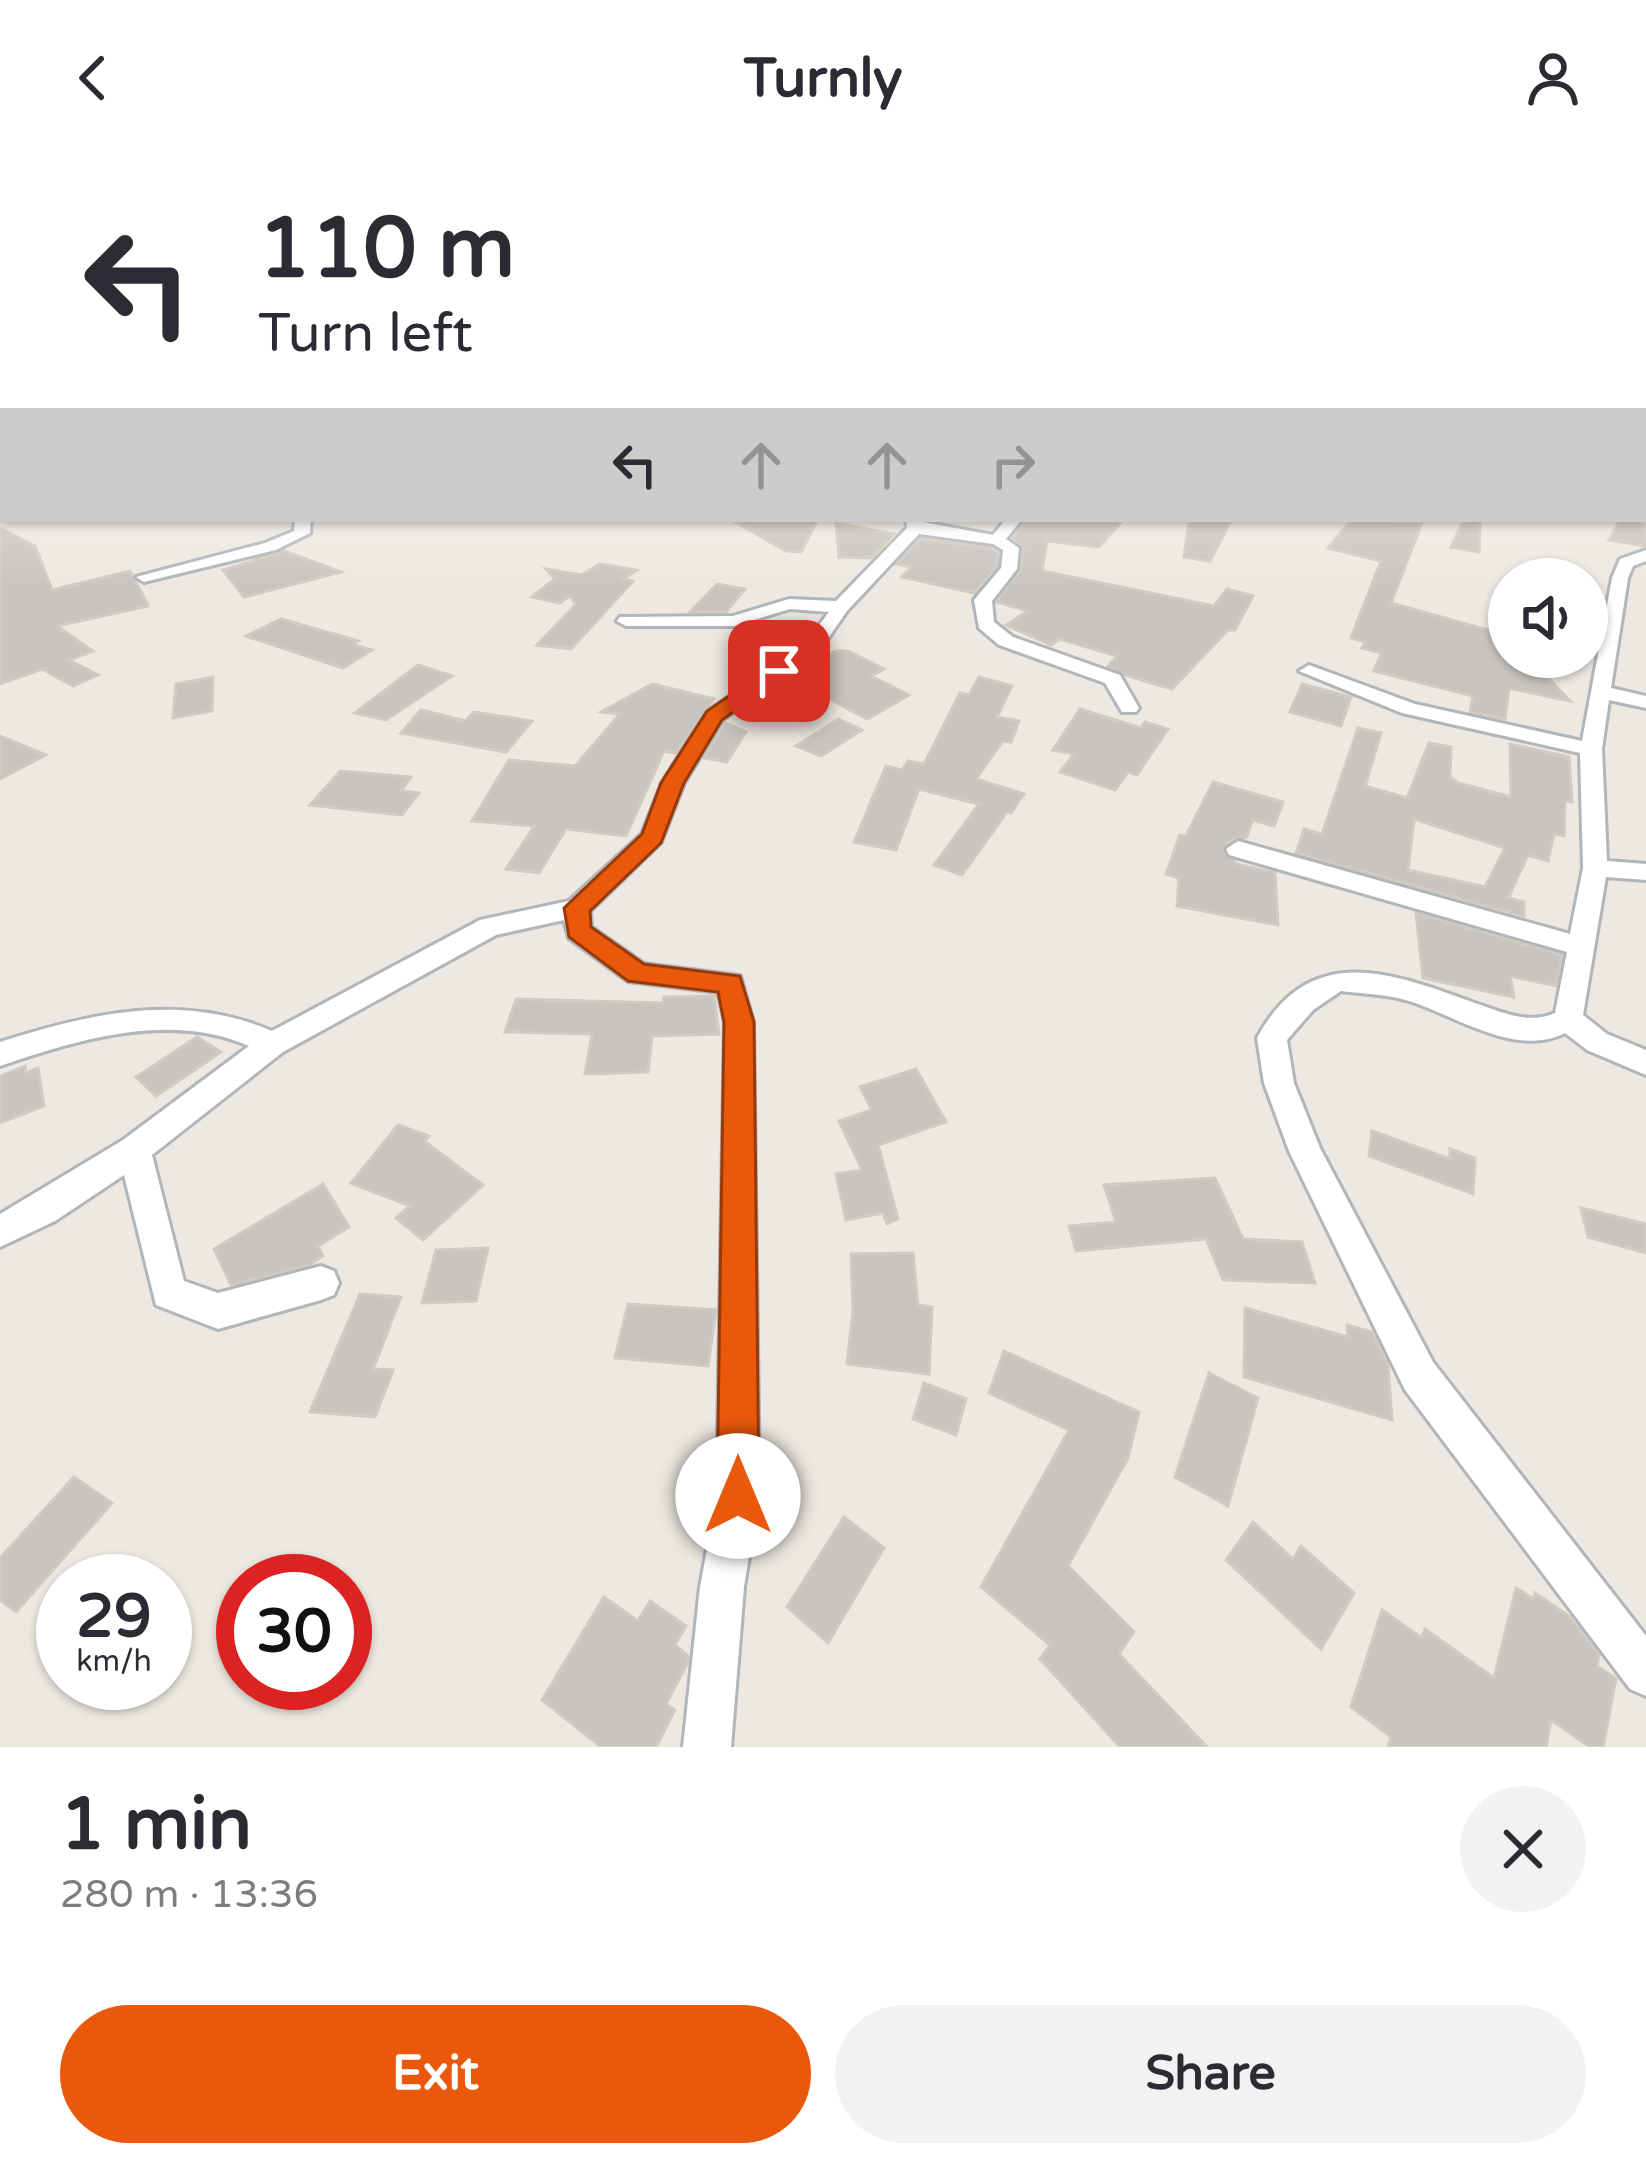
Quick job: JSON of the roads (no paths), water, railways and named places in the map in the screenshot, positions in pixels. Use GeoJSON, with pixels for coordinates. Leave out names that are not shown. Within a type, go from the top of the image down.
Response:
{"type":"FeatureCollection","features":[{"type":"Feature","properties":{"kind":"street"},"geometry":{"type":"LineString","coordinates":[[144,577],[270,548],[302,533],[303,522]]}},
{"type":"Feature","properties":{"kind":"street"},"geometry":{"type":"LineString","coordinates":[[997,540],[1012,522]]}},
{"type":"Feature","properties":{"kind":"street"},"geometry":{"type":"LineString","coordinates":[[0,1231],[43,1210],[134,1150],[273,1045],[489,927],[577,908],[652,837],[673,783],[714,716],[812,649],[841,608],[915,524],[997,540],[1011,548],[1009,568],[983,600],[985,624],[1006,641],[1113,679],[1129,708]]}},
{"type":"Feature","properties":{"kind":"street"},"geometry":{"type":"LineString","coordinates":[[1646,555],[1626,563],[1620,578],[1598,691],[1591,749],[1595,868],[1568,1019],[1543,1031],[1513,1028],[1407,989],[1337,980],[1303,1002],[1272,1038],[1279,1083],[1305,1151],[1419,1376],[1646,1673]]}},
{"type":"Feature","properties":{"kind":"street"},"geometry":{"type":"LineString","coordinates":[[626,622],[734,621],[789,604],[841,608]]}},
{"type":"Feature","properties":{"kind":"street"},"geometry":{"type":"LineString","coordinates":[[1309,671],[1409,710],[1591,749]]}},
{"type":"Feature","properties":{"kind":"street"},"geometry":{"type":"LineString","coordinates":[[1598,691],[1646,702]]}},
{"type":"Feature","properties":{"kind":"street"},"geometry":{"type":"LineString","coordinates":[[1238,849],[1580,946]]}},
{"type":"Feature","properties":{"kind":"street"},"geometry":{"type":"LineString","coordinates":[[1595,868],[1646,872]]}},
{"type":"Feature","properties":{"kind":"street"},"geometry":{"type":"LineString","coordinates":[[577,908],[578,931],[638,974],[730,983],[739,1022],[738,1496],[722,1587],[706,1747]]}},
{"type":"Feature","properties":{"kind":"street"},"geometry":{"type":"LineString","coordinates":[[0,1054],[106,1024],[170,1017],[252,1033],[273,1045]]}},
{"type":"Feature","properties":{"kind":"street"},"geometry":{"type":"LineString","coordinates":[[1568,1019],[1597,1042],[1646,1063]]}},
{"type":"Feature","properties":{"kind":"street"},"geometry":{"type":"LineString","coordinates":[[134,1150],[169,1293],[218,1311],[321,1282]]}}]}
